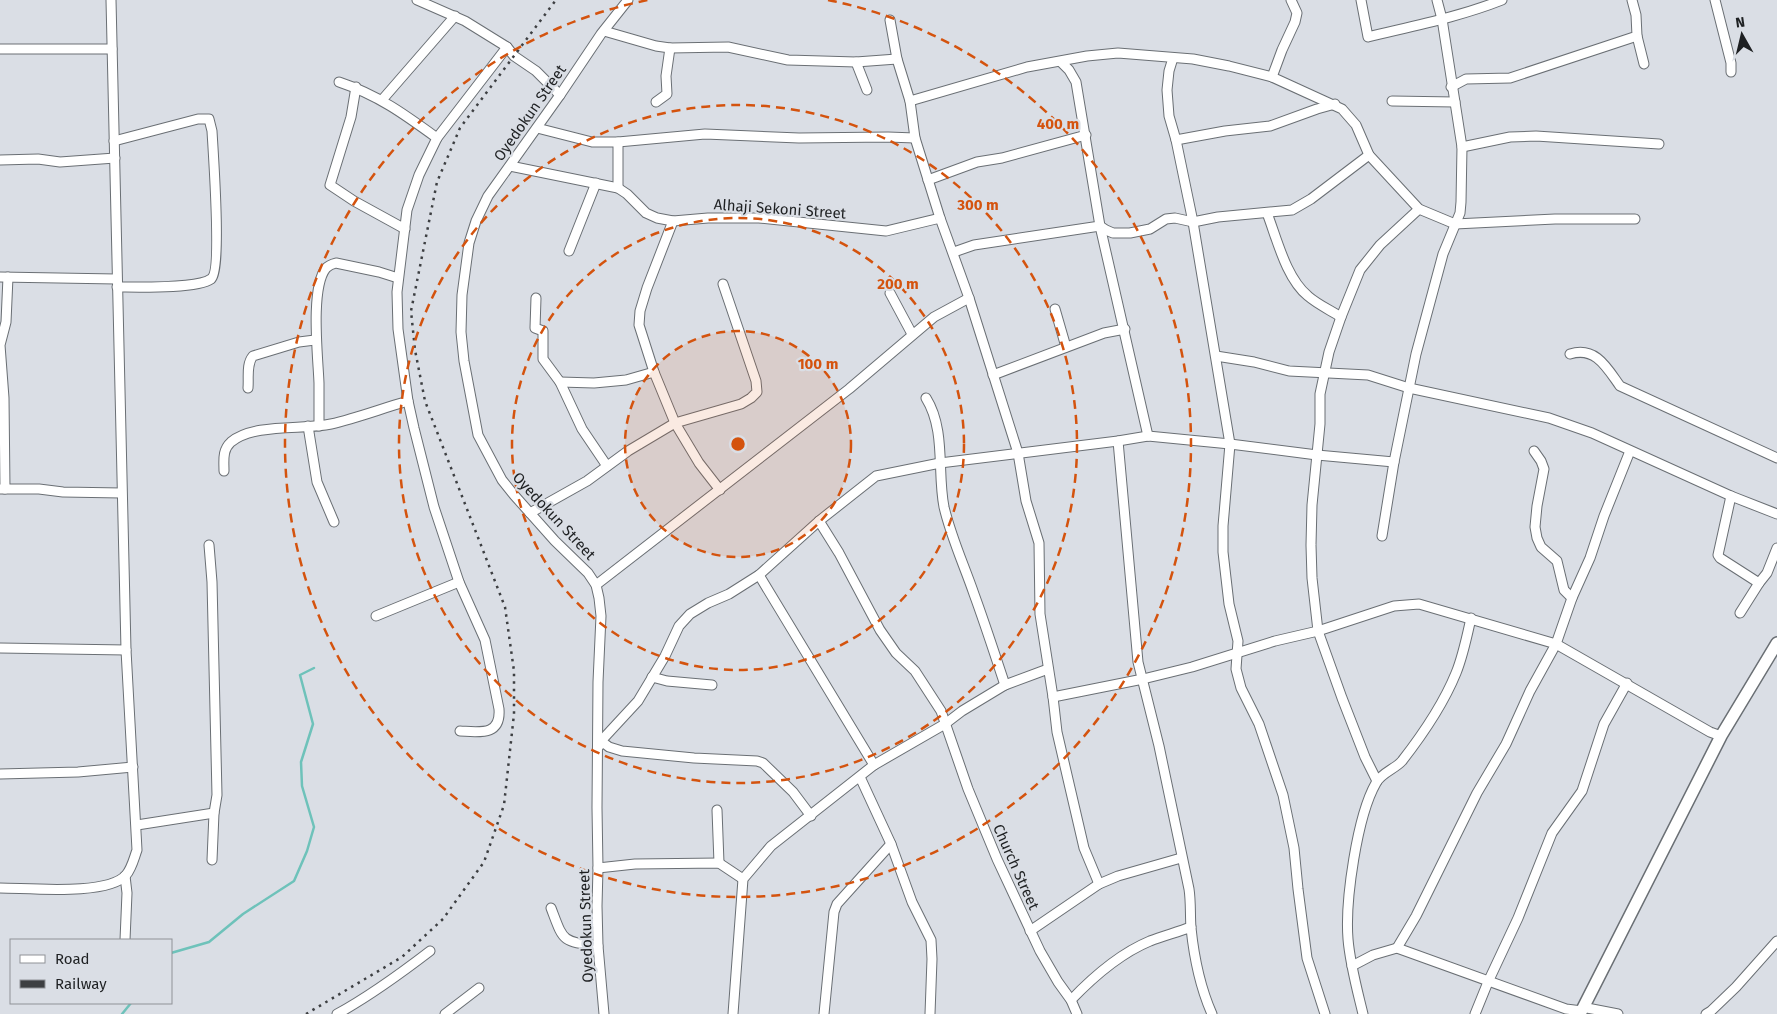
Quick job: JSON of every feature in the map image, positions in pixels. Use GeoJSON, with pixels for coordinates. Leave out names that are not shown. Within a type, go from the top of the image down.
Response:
{"type":"FeatureCollection","features":[{"type":"Feature","properties":{"kind":"main road"},"geometry":{"type":"LineString","coordinates":[[1583,1012],[1721,736],[1777,643]]}},
{"type":"Feature","properties":{"kind":"main road"},"geometry":{"type":"LineString","coordinates":[[1644,892],[1724,738],[1777,652]]}},
{"type":"Feature","properties":{"kind":"street"},"geometry":{"type":"LineString","coordinates":[[0,888],[94,888],[114,883],[125,876],[134,861],[137,850],[126,650],[121,492],[111,0]]}},
{"type":"Feature","properties":{"kind":"street"},"geometry":{"type":"LineString","coordinates":[[417,0],[455,16],[506,47],[514,56],[536,71],[560,94]]}},
{"type":"Feature","properties":{"kind":"street","name":"Oyedokun Street"},"geometry":{"type":"LineString","coordinates":[[604,1014],[598,946],[597,906],[601,616],[596,585],[588,574],[530,514],[502,480],[478,435],[468,391],[461,332],[462,295],[469,243],[476,221],[488,196],[604,31],[628,0]]}},
{"type":"Feature","properties":{"kind":"street"},"geometry":{"type":"LineString","coordinates":[[1272,77],[1295,22],[1296,13],[1291,0]]}},
{"type":"Feature","properties":{"kind":"street"},"geometry":{"type":"LineString","coordinates":[[1361,0],[1368,37],[1442,19],[1502,0]]}},
{"type":"Feature","properties":{"kind":"street"},"geometry":{"type":"LineString","coordinates":[[1382,536],[1409,388],[1434,285],[1443,254],[1460,213],[1462,202],[1462,147],[1442,19],[1437,0]]}},
{"type":"Feature","properties":{"kind":"street"},"geometry":{"type":"LineString","coordinates":[[1632,0],[1636,15],[1637,36],[1644,64]]}},
{"type":"Feature","properties":{"kind":"street"},"geometry":{"type":"LineString","coordinates":[[1715,0],[1731,63],[1731,72]]}},
{"type":"Feature","properties":{"kind":"street"},"geometry":{"type":"LineString","coordinates":[[382,100],[455,16]]}},
{"type":"Feature","properties":{"kind":"street"},"geometry":{"type":"LineString","coordinates":[[890,20],[896,59],[910,101],[915,138],[940,218],[954,252],[1018,453],[1026,501],[1039,543],[1040,614],[1057,732],[1084,848],[1099,884]]}},
{"type":"Feature","properties":{"kind":"street"},"geometry":{"type":"LineString","coordinates":[[604,31],[656,46],[670,48],[728,47],[788,60],[856,62],[896,59]]}},
{"type":"Feature","properties":{"kind":"street"},"geometry":{"type":"LineString","coordinates":[[1452,87],[1466,79],[1510,78],[1637,36]]}},
{"type":"Feature","properties":{"kind":"street"},"geometry":{"type":"LineString","coordinates":[[460,731],[485,732],[492,729],[499,716],[485,640],[459,582],[434,507],[408,400],[398,329],[397,292],[407,210],[419,175],[437,138],[506,47]]}},
{"type":"Feature","properties":{"kind":"street"},"geometry":{"type":"LineString","coordinates":[[656,102],[667,94],[666,76],[670,48]]}},
{"type":"Feature","properties":{"kind":"street"},"geometry":{"type":"LineString","coordinates":[[0,49],[112,49]]}},
{"type":"Feature","properties":{"kind":"street"},"geometry":{"type":"LineString","coordinates":[[910,101],[1027,68],[1087,56],[1118,53],[1193,60],[1229,66],[1272,77],[1335,104],[1356,125],[1369,155],[1419,210],[1455,224],[1555,219],[1635,219]]}},
{"type":"Feature","properties":{"kind":"street"},"geometry":{"type":"LineString","coordinates":[[1173,58],[1169,70],[1167,90],[1170,116],[1193,222],[1230,444],[1223,526],[1223,552],[1229,604],[1238,641],[1236,669],[1241,688],[1259,724],[1283,795],[1294,848],[1307,958],[1325,1014]]}},
{"type":"Feature","properties":{"kind":"street"},"geometry":{"type":"LineString","coordinates":[[856,62],[867,90]]}},
{"type":"Feature","properties":{"kind":"street"},"geometry":{"type":"LineString","coordinates":[[1060,62],[1069,70],[1076,82],[1100,226],[1148,436]]}},
{"type":"Feature","properties":{"kind":"street"},"geometry":{"type":"LineString","coordinates":[[339,82],[382,100],[437,138]]}},
{"type":"Feature","properties":{"kind":"street"},"geometry":{"type":"LineString","coordinates":[[356,88],[351,117],[330,185],[354,201],[405,229]]}},
{"type":"Feature","properties":{"kind":"street"},"geometry":{"type":"LineString","coordinates":[[1392,101],[1455,102]]}},
{"type":"Feature","properties":{"kind":"street"},"geometry":{"type":"LineString","coordinates":[[1176,140],[1225,131],[1270,126],[1335,104]]}},
{"type":"Feature","properties":{"kind":"street"},"geometry":{"type":"LineString","coordinates":[[114,141],[198,119],[209,119],[212,131],[216,214],[216,264],[214,276],[210,280],[199,283],[159,287],[4,277],[6,322],[0,345],[4,398],[3,489],[121,492]]}},
{"type":"Feature","properties":{"kind":"street"},"geometry":{"type":"LineString","coordinates":[[537,128],[592,142],[618,142],[705,134],[799,138],[915,138]]}},
{"type":"Feature","properties":{"kind":"street"},"geometry":{"type":"LineString","coordinates":[[928,180],[977,162],[1002,158],[1086,135]]}},
{"type":"Feature","properties":{"kind":"street"},"geometry":{"type":"LineString","coordinates":[[1462,147],[1510,137],[1528,136],[1659,144]]}},
{"type":"Feature","properties":{"kind":"street"},"geometry":{"type":"LineString","coordinates":[[618,142],[618,188]]}},
{"type":"Feature","properties":{"kind":"street"},"geometry":{"type":"LineString","coordinates":[[954,252],[974,245],[1100,226],[1113,233],[1130,233],[1150,229],[1166,219],[1175,218],[1193,222],[1218,217],[1292,210],[1302,206],[1369,155]]}},
{"type":"Feature","properties":{"kind":"street"},"geometry":{"type":"LineString","coordinates":[[0,160],[38,159],[60,162],[115,158]]}},
{"type":"Feature","properties":{"kind":"street","name":"Alhaji Sekoni Street"},"geometry":{"type":"LineString","coordinates":[[510,166],[618,188],[627,194],[646,213],[657,218],[673,221],[708,218],[759,218],[886,231],[940,218]]}},
{"type":"Feature","properties":{"kind":"street"},"geometry":{"type":"LineString","coordinates":[[569,251],[596,183]]}},
{"type":"Feature","properties":{"kind":"street"},"geometry":{"type":"LineString","coordinates":[[1377,781],[1365,757],[1318,631],[1312,578],[1312,506],[1320,424],[1320,394],[1329,352],[1360,270],[1380,246],[1419,210]]}},
{"type":"Feature","properties":{"kind":"street"},"geometry":{"type":"LineString","coordinates":[[1267,213],[1289,271],[1296,282],[1307,296],[1341,317]]}},
{"type":"Feature","properties":{"kind":"street"},"geometry":{"type":"LineString","coordinates":[[673,221],[647,288],[640,311],[639,325],[654,372],[675,423],[699,463],[720,490]]}},
{"type":"Feature","properties":{"kind":"street"},"geometry":{"type":"LineString","coordinates":[[319,426],[319,382],[315,340],[317,302],[321,279],[325,269],[329,265],[336,263],[398,278]]}},
{"type":"Feature","properties":{"kind":"street"},"geometry":{"type":"LineString","coordinates":[[530,514],[586,481],[628,451],[675,423],[741,404],[757,392],[756,381],[723,284]]}},
{"type":"Feature","properties":{"kind":"street"},"geometry":{"type":"LineString","coordinates":[[890,293],[912,334]]}},
{"type":"Feature","properties":{"kind":"street"},"geometry":{"type":"LineString","coordinates":[[536,298],[535,328],[543,331],[543,359],[560,382],[582,429],[607,466]]}},
{"type":"Feature","properties":{"kind":"street"},"geometry":{"type":"LineString","coordinates":[[596,585],[849,389],[934,317],[969,298]]}},
{"type":"Feature","properties":{"kind":"street"},"geometry":{"type":"LineString","coordinates":[[1055,309],[1066,347]]}},
{"type":"Feature","properties":{"kind":"street"},"geometry":{"type":"LineString","coordinates":[[992,375],[1104,333],[1124,329]]}},
{"type":"Feature","properties":{"kind":"street"},"geometry":{"type":"LineString","coordinates":[[248,388],[249,364],[253,356],[299,342],[315,340]]}},
{"type":"Feature","properties":{"kind":"street"},"geometry":{"type":"LineString","coordinates":[[1570,354],[1579,351],[1596,356],[1605,364],[1620,386],[1777,458]]}},
{"type":"Feature","properties":{"kind":"street"},"geometry":{"type":"LineString","coordinates":[[1216,356],[1254,362],[1289,371],[1368,375],[1409,388],[1549,418],[1592,433],[1731,496],[1777,514]]}},
{"type":"Feature","properties":{"kind":"street"},"geometry":{"type":"LineString","coordinates":[[560,382],[594,383],[626,380],[654,372]]}},
{"type":"Feature","properties":{"kind":"street"},"geometry":{"type":"LineString","coordinates":[[926,398],[934,413],[938,433],[944,506],[953,540],[975,595],[1005,685]]}},
{"type":"Feature","properties":{"kind":"street"},"geometry":{"type":"LineString","coordinates":[[224,471],[223,456],[227,447],[231,442],[245,435],[271,429],[319,426],[408,400]]}},
{"type":"Feature","properties":{"kind":"street"},"geometry":{"type":"LineString","coordinates":[[308,426],[317,482],[334,522]]}},
{"type":"Feature","properties":{"kind":"street"},"geometry":{"type":"LineString","coordinates":[[598,751],[601,741],[638,701],[665,656],[679,626],[690,614],[708,603],[729,594],[759,575],[819,522],[876,476],[940,463],[1148,436],[1230,444],[1317,456],[1394,462]]}},
{"type":"Feature","properties":{"kind":"street"},"geometry":{"type":"LineString","coordinates":[[1118,441],[1138,662],[1159,746],[1189,889],[1191,927],[1197,966],[1206,1000],[1212,1014]]}},
{"type":"Feature","properties":{"kind":"street"},"geometry":{"type":"LineString","coordinates":[[1534,451],[1544,469],[1537,506],[1535,527],[1537,538],[1541,547],[1557,561],[1564,590],[1572,598]]}},
{"type":"Feature","properties":{"kind":"street"},"geometry":{"type":"LineString","coordinates":[[1397,948],[1416,916],[1477,792],[1506,744],[1530,691],[1556,644],[1572,598],[1590,558],[1604,516],[1630,451]]}},
{"type":"Feature","properties":{"kind":"street"},"geometry":{"type":"LineString","coordinates":[[1731,496],[1718,555],[1759,583]]}},
{"type":"Feature","properties":{"kind":"street","name":"Church Street"},"geometry":{"type":"LineString","coordinates":[[819,522],[839,553],[880,630],[896,653],[915,671],[941,711],[982,824],[1030,930],[1078,1014]]}},
{"type":"Feature","properties":{"kind":"street"},"geometry":{"type":"LineString","coordinates":[[209,545],[212,582],[217,795],[214,813],[212,860]]}},
{"type":"Feature","properties":{"kind":"street"},"geometry":{"type":"LineString","coordinates":[[1740,612],[1767,573],[1777,548]]}},
{"type":"Feature","properties":{"kind":"street"},"geometry":{"type":"LineString","coordinates":[[759,575],[874,765]]}},
{"type":"Feature","properties":{"kind":"street"},"geometry":{"type":"LineString","coordinates":[[376,616],[459,582]]}},
{"type":"Feature","properties":{"kind":"street"},"geometry":{"type":"LineString","coordinates":[[1053,697],[1192,667],[1275,641],[1318,631],[1394,606],[1419,604],[1556,644],[1710,732],[1721,736]]}},
{"type":"Feature","properties":{"kind":"street"},"geometry":{"type":"LineString","coordinates":[[1363,1014],[1348,940],[1354,856],[1361,826],[1377,781],[1400,762],[1441,704],[1456,672],[1471,618]]}},
{"type":"Feature","properties":{"kind":"street"},"geometry":{"type":"LineString","coordinates":[[0,648],[126,650]]}},
{"type":"Feature","properties":{"kind":"street"},"geometry":{"type":"LineString","coordinates":[[733,1014],[743,879],[771,846],[874,765],[945,724],[962,711],[1005,685],[1048,670]]}},
{"type":"Feature","properties":{"kind":"street"},"geometry":{"type":"LineString","coordinates":[[652,677],[667,681],[712,685]]}},
{"type":"Feature","properties":{"kind":"street"},"geometry":{"type":"LineString","coordinates":[[1475,1014],[1518,918],[1552,833],[1582,791],[1604,724],[1627,683]]}},
{"type":"Feature","properties":{"kind":"street"},"geometry":{"type":"LineString","coordinates":[[601,741],[609,747],[622,751],[763,763],[793,792],[811,816]]}},
{"type":"Feature","properties":{"kind":"street"},"geometry":{"type":"LineString","coordinates":[[0,774],[78,772],[133,767]]}},
{"type":"Feature","properties":{"kind":"street"},"geometry":{"type":"LineString","coordinates":[[860,777],[891,844],[912,902],[931,940],[930,1014]]}},
{"type":"Feature","properties":{"kind":"street"},"geometry":{"type":"LineString","coordinates":[[717,810],[719,863]]}},
{"type":"Feature","properties":{"kind":"street"},"geometry":{"type":"LineString","coordinates":[[137,825],[214,813]]}},
{"type":"Feature","properties":{"kind":"street"},"geometry":{"type":"LineString","coordinates":[[824,1014],[834,912],[837,904],[891,844]]}},
{"type":"Feature","properties":{"kind":"street"},"geometry":{"type":"LineString","coordinates":[[1030,930],[1099,884],[1118,876],[1181,858]]}},
{"type":"Feature","properties":{"kind":"street"},"geometry":{"type":"LineString","coordinates":[[598,868],[635,864],[719,863],[743,879]]}},
{"type":"Feature","properties":{"kind":"street"},"geometry":{"type":"LineString","coordinates":[[125,876],[127,893],[125,939]]}},
{"type":"Feature","properties":{"kind":"street"},"geometry":{"type":"LineString","coordinates":[[551,908],[563,937],[568,940],[598,946]]}},
{"type":"Feature","properties":{"kind":"street"},"geometry":{"type":"LineString","coordinates":[[1071,1000],[1085,985],[1122,958],[1149,942],[1191,927]]}},
{"type":"Feature","properties":{"kind":"street"},"geometry":{"type":"LineString","coordinates":[[1706,1014],[1711,1012],[1736,987],[1777,941]]}},
{"type":"Feature","properties":{"kind":"street"},"geometry":{"type":"LineString","coordinates":[[1352,966],[1373,955],[1397,948],[1566,1009],[1618,1014]]}},
{"type":"Feature","properties":{"kind":"street"},"geometry":{"type":"LineString","coordinates":[[337,1014],[365,999],[430,951]]}},
{"type":"Feature","properties":{"kind":"street"},"geometry":{"type":"LineString","coordinates":[[444,1014],[479,988]]}},
{"type":"Feature","properties":{"kind":"waterway"},"geometry":{"type":"LineString","coordinates":[[172,953],[209,942],[243,914],[294,881],[307,851],[314,827],[302,786],[301,762],[313,724],[300,675],[314,668]]}},
{"type":"Feature","properties":{"kind":"waterway"},"geometry":{"type":"LineString","coordinates":[[122,1014],[130,1004]]}},
{"type":"Feature","properties":{"kind":"railway"},"geometry":{"type":"LineString","coordinates":[[306,1014],[402,957],[443,919],[484,862],[504,805],[514,714],[514,671],[505,607],[425,401],[415,350],[411,311],[437,182],[460,128],[556,0]]}}]}
